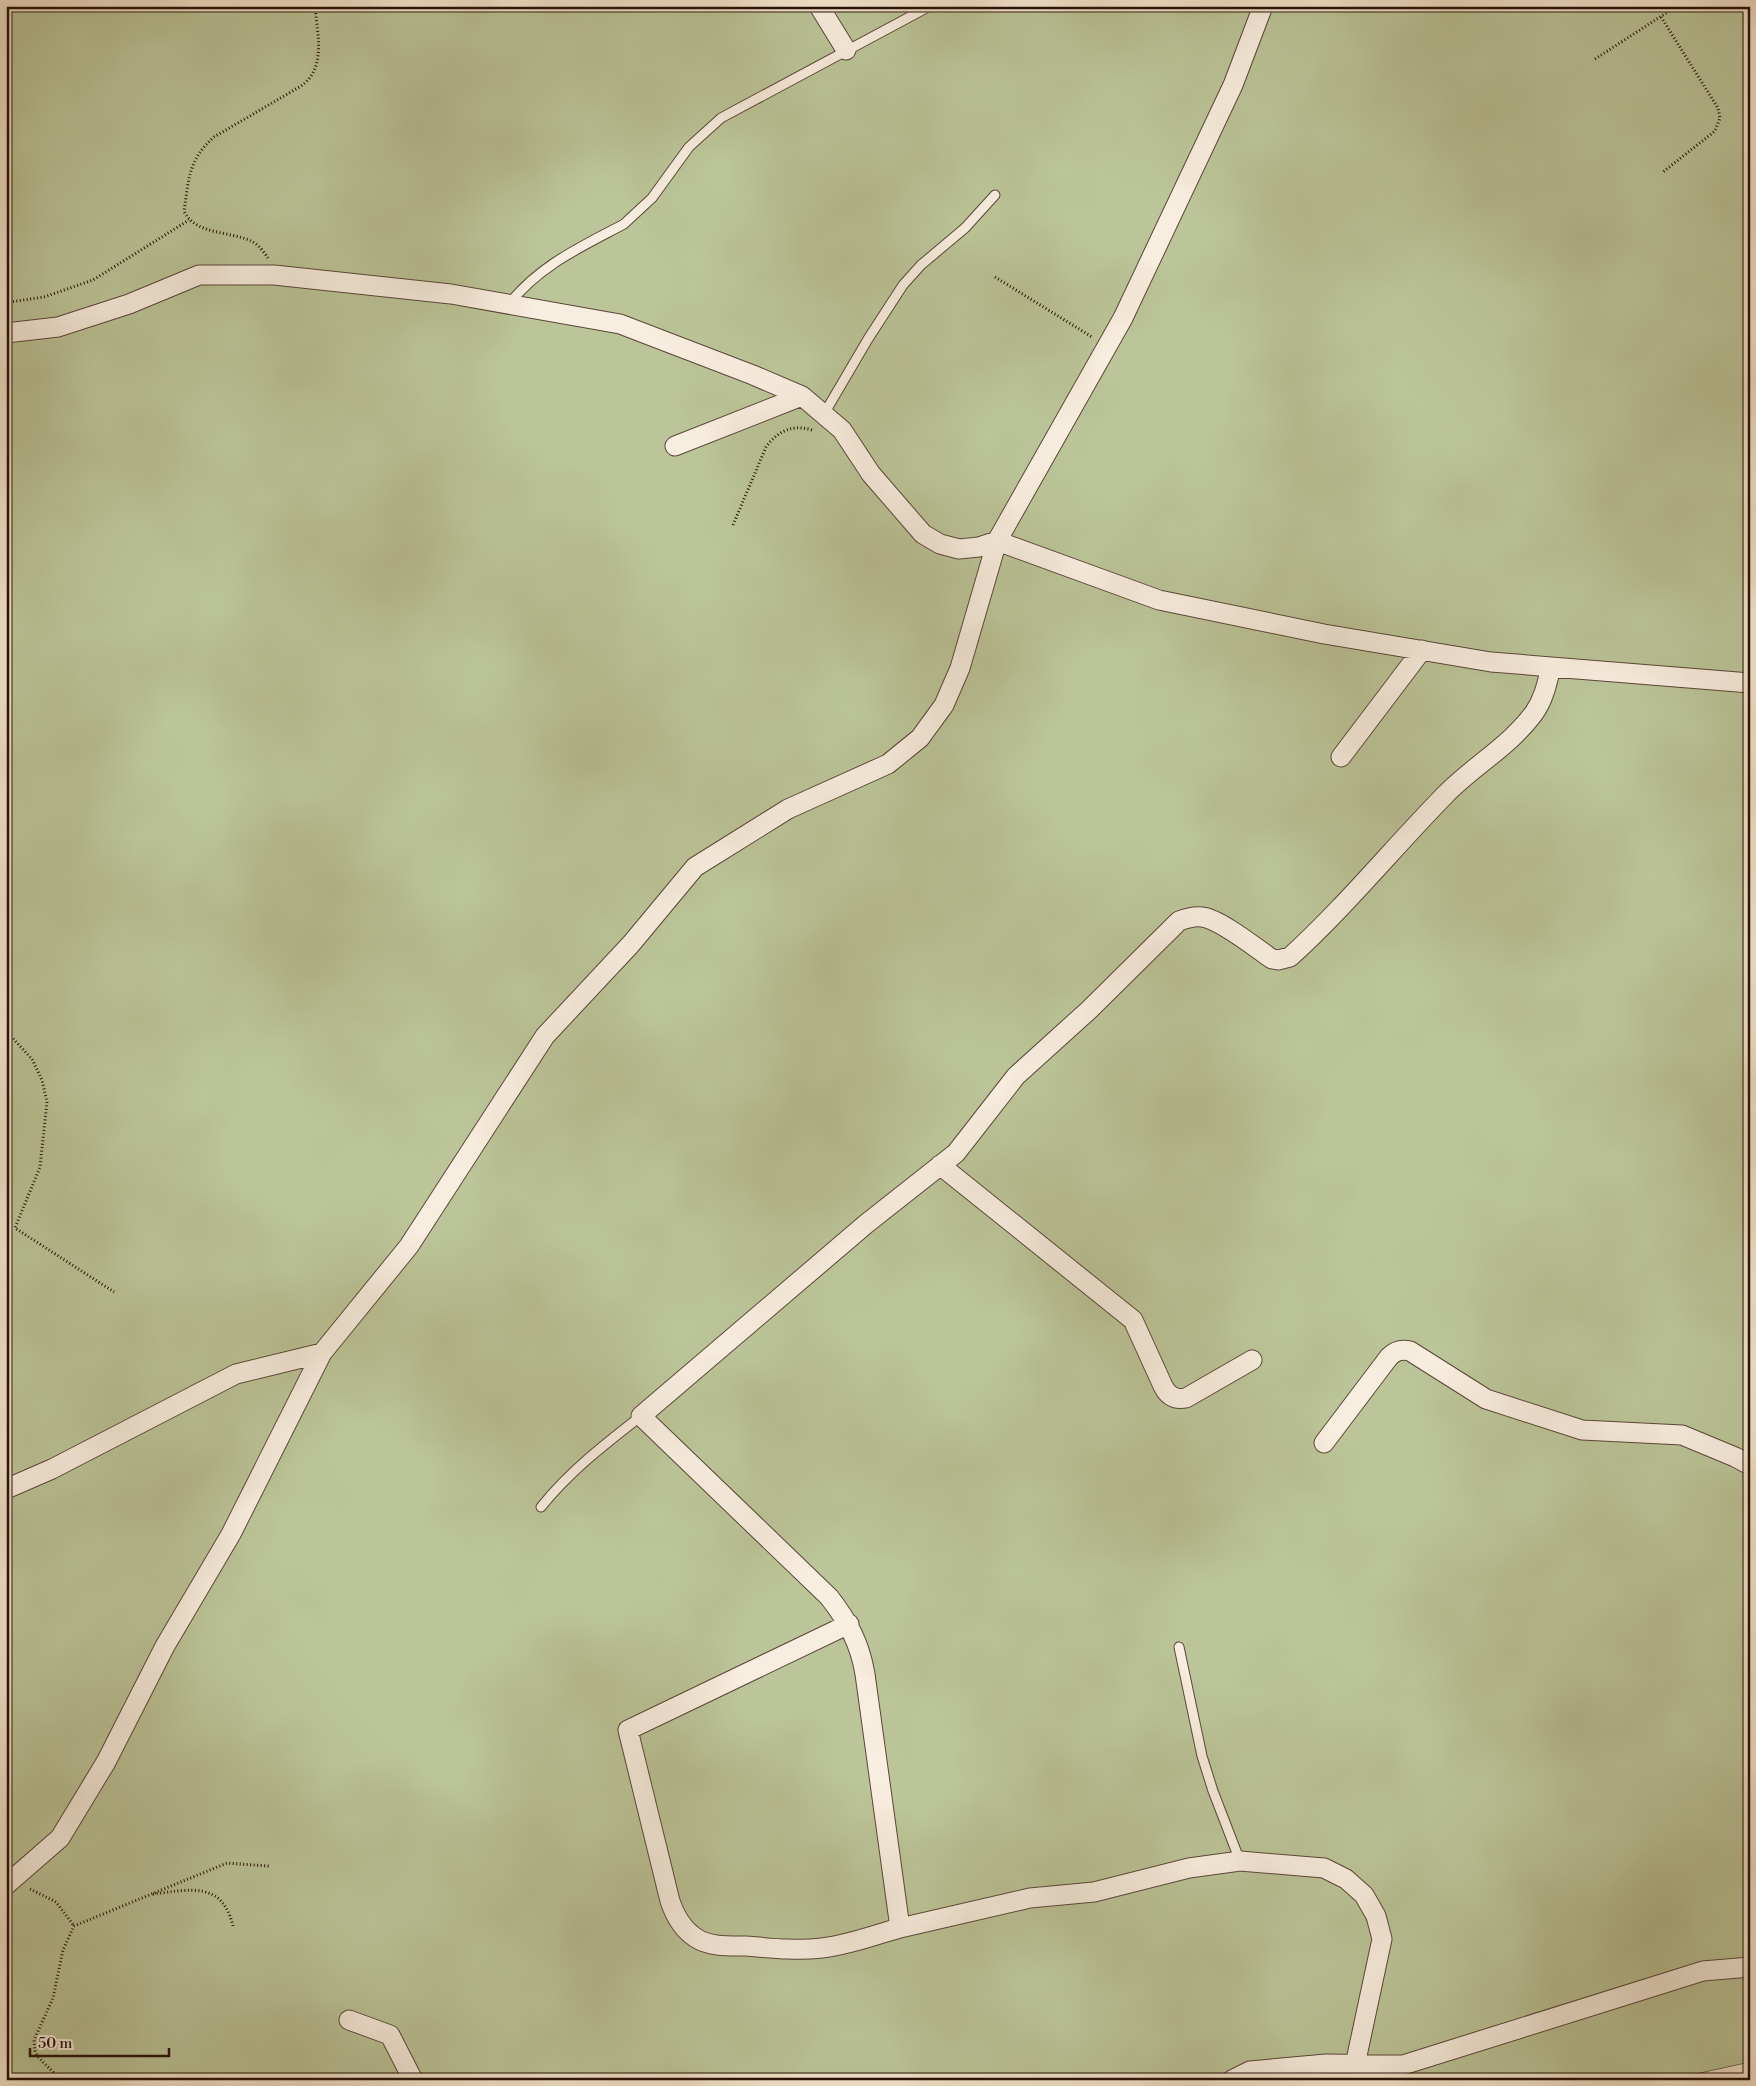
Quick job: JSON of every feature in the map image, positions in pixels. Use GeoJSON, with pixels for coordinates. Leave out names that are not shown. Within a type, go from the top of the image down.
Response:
{"type":"FeatureCollection","features":[{"type":"Feature","properties":{"kind":"street"},"geometry":{"type":"LineString","coordinates":[[820,6],[846,50]]}},
{"type":"Feature","properties":{"kind":"street"},"geometry":{"type":"LineString","coordinates":[[7,1884],[60,1838],[106,1762],[164,1646],[231,1534],[322,1353],[409,1246],[545,1036],[631,944],[695,867],[788,809],[888,764],[920,738],[944,706],[960,668],[997,541],[1123,318],[1233,85],[1263,6]]}},
{"type":"Feature","properties":{"kind":"street"},"geometry":{"type":"LineString","coordinates":[[6,333],[58,327],[130,304],[199,275],[274,275],[451,294],[620,324],[753,375],[802,396],[842,430],[872,474],[923,534],[940,544],[959,549],[979,547],[997,541],[1159,600],[1324,634],[1491,662],[1750,683]]}},
{"type":"Feature","properties":{"kind":"street"},"geometry":{"type":"LineString","coordinates":[[675,446],[802,396]]}},
{"type":"Feature","properties":{"kind":"street"},"geometry":{"type":"LineString","coordinates":[[1341,757],[1422,650]]}},
{"type":"Feature","properties":{"kind":"street"},"geometry":{"type":"LineString","coordinates":[[900,1928],[865,1674],[860,1649],[849,1624],[828,1597],[641,1416],[866,1224],[956,1153],[1016,1076],[1088,1010],[1179,920],[1203,917],[1214,920],[1272,959],[1284,960],[1290,957],[1369,877],[1446,793],[1520,730],[1535,711],[1546,690],[1551,667]]}},
{"type":"Feature","properties":{"kind":"street"},"geometry":{"type":"LineString","coordinates":[[940,1165],[1133,1320],[1163,1386],[1170,1396],[1180,1399],[1186,1398],[1252,1360]]}},
{"type":"Feature","properties":{"kind":"street"},"geometry":{"type":"LineString","coordinates":[[1324,1443],[1389,1357],[1398,1350],[1404,1350],[1410,1351],[1486,1399],[1582,1430],[1682,1436],[1736,1457],[1750,1465]]}},
{"type":"Feature","properties":{"kind":"street"},"geometry":{"type":"LineString","coordinates":[[6,1489],[52,1469],[236,1374],[322,1353]]}},
{"type":"Feature","properties":{"kind":"street"},"geometry":{"type":"LineString","coordinates":[[849,1624],[628,1730],[670,1901],[676,1917],[686,1931],[697,1939],[712,1945],[798,1949],[821,1948],[843,1945],[900,1928],[1030,1898],[1094,1892],[1189,1868],[1240,1861],[1324,1868],[1346,1879],[1364,1895],[1376,1916],[1382,1939],[1355,2065]]}},
{"type":"Feature","properties":{"kind":"street"},"geometry":{"type":"LineString","coordinates":[[1232,2080],[1250,2071],[1326,2064],[1403,2065],[1703,1971],[1750,1967]]}},
{"type":"Feature","properties":{"kind":"street"},"geometry":{"type":"LineString","coordinates":[[350,2020],[390,2035],[413,2080]]}},
{"type":"Feature","properties":{"kind":"lane"},"geometry":{"type":"LineString","coordinates":[[508,304],[520,289],[548,266],[624,224],[634,216],[660,189],[689,147],[721,118],[930,6]]}},
{"type":"Feature","properties":{"kind":"lane"},"geometry":{"type":"LineString","coordinates":[[824,414],[868,339],[903,285],[921,265],[965,228],[995,195]]}},
{"type":"Feature","properties":{"kind":"lane"},"geometry":{"type":"LineString","coordinates":[[541,1507],[588,1457],[641,1416]]}},
{"type":"Feature","properties":{"kind":"lane"},"geometry":{"type":"LineString","coordinates":[[1179,1647],[1202,1756],[1219,1809],[1240,1861]]}},
{"type":"Feature","properties":{"kind":"path"},"geometry":{"type":"LineString","coordinates":[[274,275],[268,258],[252,241],[200,226],[189,220],[184,211],[192,165],[204,146],[225,130],[306,82],[315,72],[318,55],[315,6]]}},
{"type":"Feature","properties":{"kind":"path"},"geometry":{"type":"LineString","coordinates":[[1595,59],[1677,6]]}},
{"type":"Feature","properties":{"kind":"path"},"geometry":{"type":"LineString","coordinates":[[1661,17],[1718,108],[1720,118],[1715,130],[1663,172]]}},
{"type":"Feature","properties":{"kind":"path"},"geometry":{"type":"LineString","coordinates":[[6,301],[44,297],[93,280],[189,220]]}},
{"type":"Feature","properties":{"kind":"path"},"geometry":{"type":"LineString","coordinates":[[995,277],[1107,346]]}},
{"type":"Feature","properties":{"kind":"path"},"geometry":{"type":"LineString","coordinates":[[733,525],[766,447],[774,436],[794,427],[812,430],[820,435]]}},
{"type":"Feature","properties":{"kind":"path"},"geometry":{"type":"LineString","coordinates":[[6,1031],[32,1059],[42,1080],[47,1102],[40,1168],[15,1228],[114,1292]]}},
{"type":"Feature","properties":{"kind":"path"},"geometry":{"type":"LineString","coordinates":[[61,2080],[38,2057],[35,2051],[34,2040],[53,1998],[63,1950],[74,1926],[228,1863],[269,1866]]}},
{"type":"Feature","properties":{"kind":"path"},"geometry":{"type":"LineString","coordinates":[[7,1884],[34,1890],[56,1902],[74,1926]]}},
{"type":"Feature","properties":{"kind":"path"},"geometry":{"type":"LineString","coordinates":[[147,1895],[193,1889],[205,1891],[216,1896],[225,1904],[231,1914],[233,1926]]}},
{"type":"Feature","properties":{"kind":"green space"},"geometry":{"type":"Polygon","coordinates":[[[6,6],[1750,6],[1750,2062],[1700,2073],[1680,2080],[6,2080],[6,6]]]}},
{"type":"Feature","properties":{"kind":"waterway"},"geometry":{"type":"LineString","coordinates":[[1741,2080],[1750,2077]]}}]}
